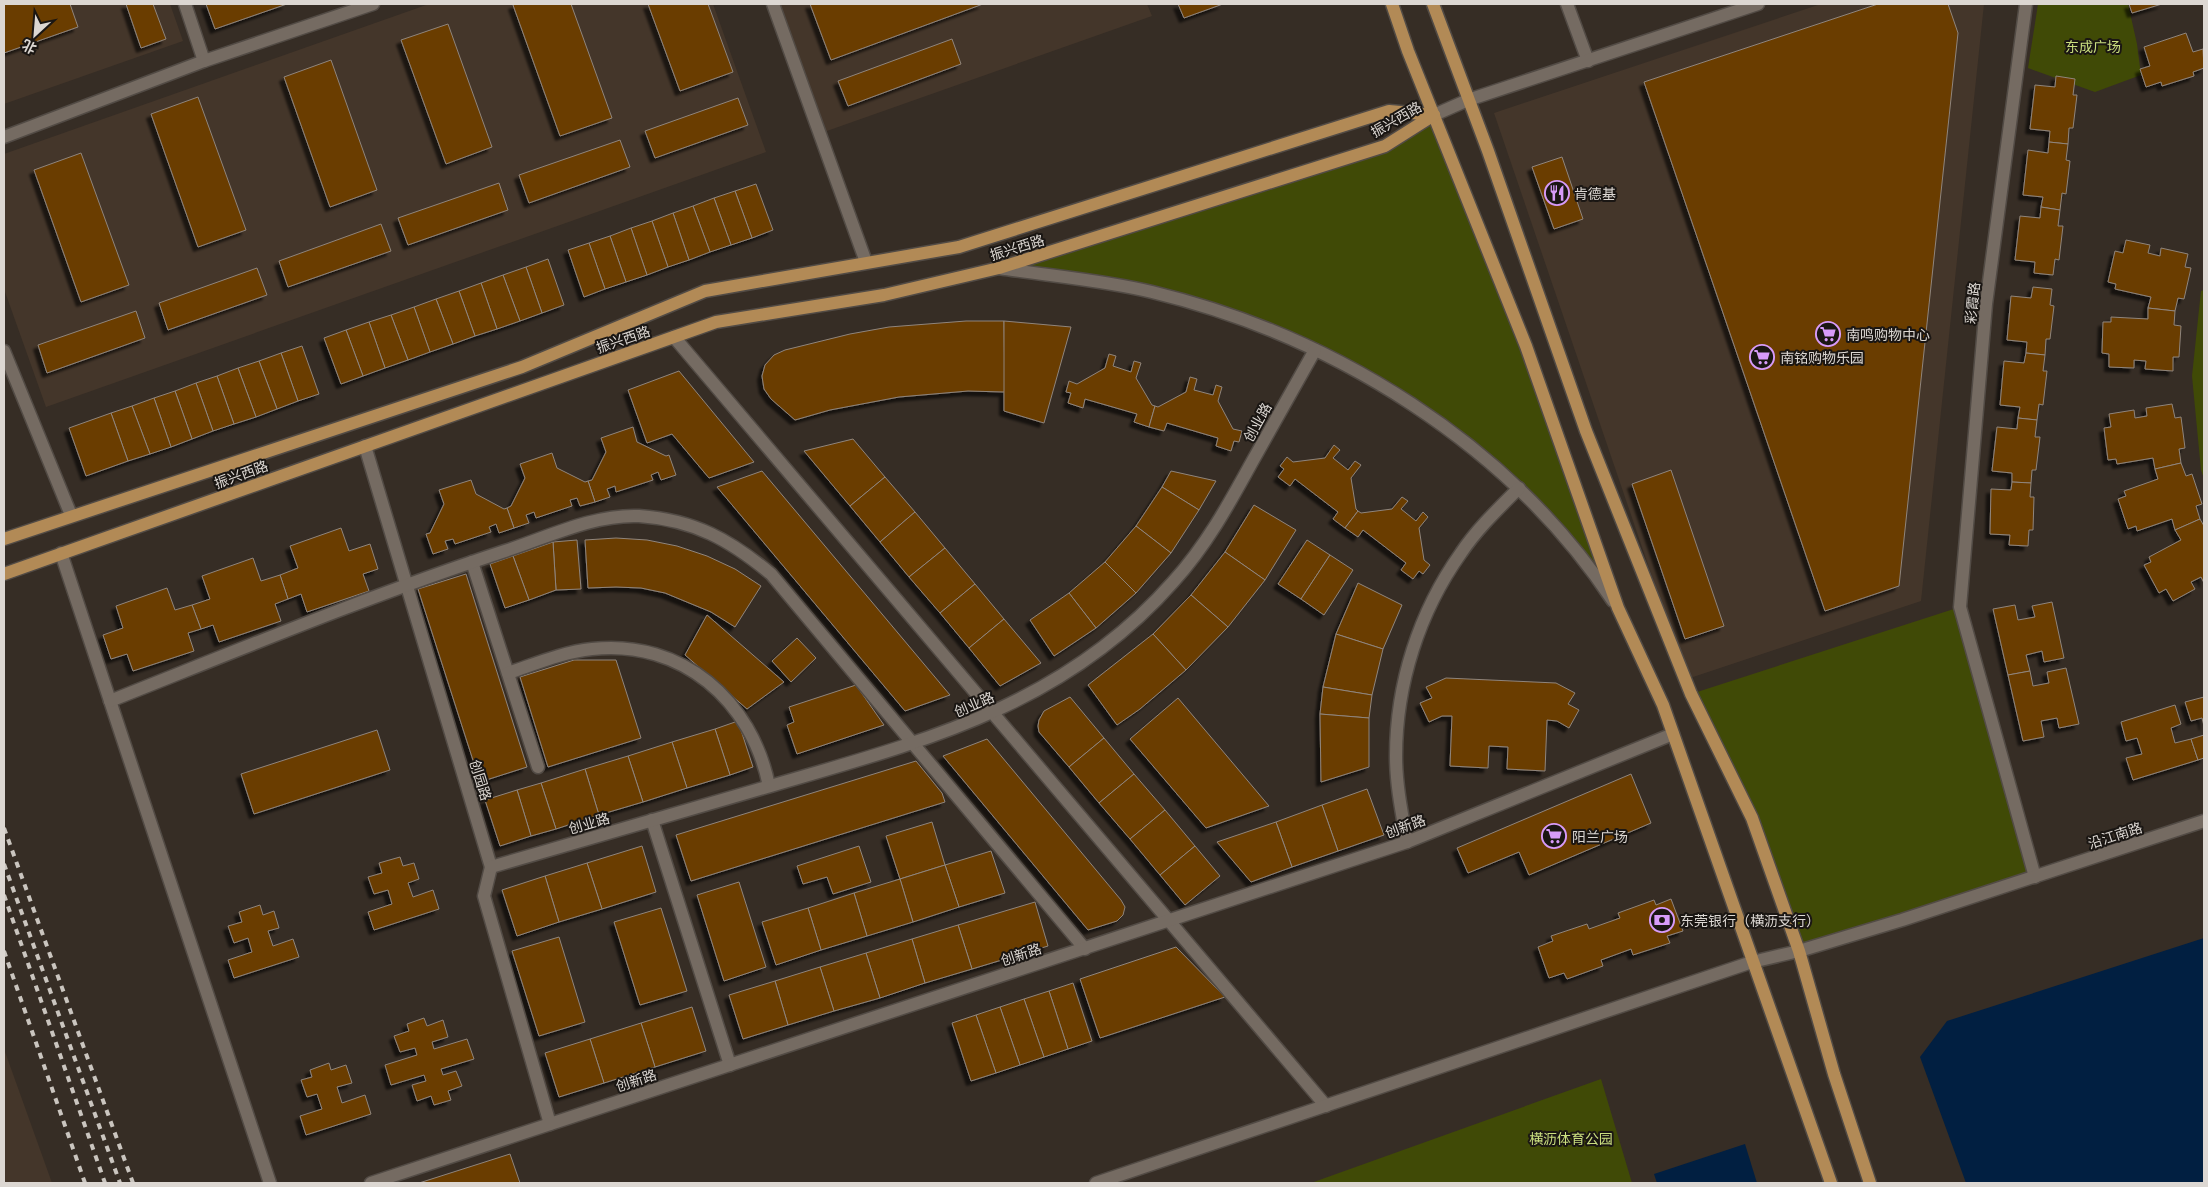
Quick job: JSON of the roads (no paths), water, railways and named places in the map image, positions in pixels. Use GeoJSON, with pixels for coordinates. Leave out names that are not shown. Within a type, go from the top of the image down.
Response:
{"type":"FeatureCollection","features":[{"type":"Feature","properties":{"kind":"main road"},"geometry":{"type":"LineString","coordinates":[[1392,4],[1526,346],[1618,608],[1663,705],[1831,1183]]}},
{"type":"Feature","properties":{"kind":"main road"},"geometry":{"type":"LineString","coordinates":[[1433,4],[1488,150],[1586,432],[1691,694],[1752,818],[1799,951],[1834,1074],[1870,1183]]}},
{"type":"Feature","properties":{"kind":"main road","name":"振兴西路"},"geometry":{"type":"LineString","coordinates":[[4,539],[522,367],[705,291],[958,247],[1389,111],[1434,115]]}},
{"type":"Feature","properties":{"kind":"main road","name":"振兴西路"},"geometry":{"type":"LineString","coordinates":[[4,574],[716,322],[884,295],[999,268],[1385,146],[1434,115]]}},
{"type":"Feature","properties":{"kind":"street"},"geometry":{"type":"LineString","coordinates":[[185,4],[204,61]]}},
{"type":"Feature","properties":{"kind":"street"},"geometry":{"type":"LineString","coordinates":[[4,138],[204,61],[373,4]]}},
{"type":"Feature","properties":{"kind":"street"},"geometry":{"type":"LineString","coordinates":[[773,4],[866,262]]}},
{"type":"Feature","properties":{"kind":"street"},"geometry":{"type":"LineString","coordinates":[[1567,4],[1588,61]]}},
{"type":"Feature","properties":{"kind":"street"},"geometry":{"type":"LineString","coordinates":[[1434,115],[1468,100],[1758,4]]}},
{"type":"Feature","properties":{"kind":"street","name":"彩霞路"},"geometry":{"type":"LineString","coordinates":[[2026,4],[1986,304],[1960,607],[2035,877]]}},
{"type":"Feature","properties":{"kind":"street"},"geometry":{"type":"LineString","coordinates":[[999,268],[1151,292],[1234,317],[1315,350],[1390,391],[1426,414],[1486,459],[1519,488],[1578,552],[1618,608]]}},
{"type":"Feature","properties":{"kind":"street"},"geometry":{"type":"LineString","coordinates":[[674,337],[1326,1106]]}},
{"type":"Feature","properties":{"kind":"street","name":"创业路"},"geometry":{"type":"LineString","coordinates":[[491,867],[914,744],[993,713],[1056,680],[1102,649],[1150,607],[1175,581],[1217,524],[1315,350]]}},
{"type":"Feature","properties":{"kind":"street"},"geometry":{"type":"LineString","coordinates":[[4,351],[72,515]]}},
{"type":"Feature","properties":{"kind":"street","name":"创园路"},"geometry":{"type":"LineString","coordinates":[[365,446],[491,867]]}},
{"type":"Feature","properties":{"kind":"street"},"geometry":{"type":"LineString","coordinates":[[1407,842],[1399,800],[1396,756],[1399,713],[1407,670],[1417,637],[1438,589],[1461,552],[1488,519],[1519,488]]}},
{"type":"Feature","properties":{"kind":"street"},"geometry":{"type":"LineString","coordinates":[[110,701],[406,584],[601,519],[638,516],[675,521],[710,532],[743,550],[771,574],[1085,949]]}},
{"type":"Feature","properties":{"kind":"street"},"geometry":{"type":"LineString","coordinates":[[61,553],[270,1183]]}},
{"type":"Feature","properties":{"kind":"street"},"geometry":{"type":"LineString","coordinates":[[472,562],[538,767]]}},
{"type":"Feature","properties":{"kind":"street"},"geometry":{"type":"LineString","coordinates":[[508,672],[570,653],[590,649],[631,649],[670,660],[704,679],[732,705],[753,736],[766,769],[769,786]]}},
{"type":"Feature","properties":{"kind":"street","name":"创新路"},"geometry":{"type":"LineString","coordinates":[[371,1183],[1407,842],[1673,734]]}},
{"type":"Feature","properties":{"kind":"street"},"geometry":{"type":"LineString","coordinates":[[652,820],[730,1065]]}},
{"type":"Feature","properties":{"kind":"street","name":"沿江南路"},"geometry":{"type":"LineString","coordinates":[[1096,1183],[1752,962],[1799,951],[2035,877],[2204,821]]}},
{"type":"Feature","properties":{"kind":"street"},"geometry":{"type":"LineString","coordinates":[[491,867],[484,896],[550,1124]]}},
{"type":"Feature","properties":{"kind":"water"},"geometry":{"type":"Polygon","coordinates":[[[2204,938],[2204,1183],[1966,1183],[1920,1057],[1947,1021],[2204,938]]]}},
{"type":"Feature","properties":{"kind":"water"},"geometry":{"type":"Polygon","coordinates":[[[1745,1144],[1757,1183],[1657,1183],[1654,1174],[1745,1144]]]}},
{"type":"Feature","properties":{"kind":"railway"},"geometry":{"type":"LineString","coordinates":[[4,828],[133,1183]]}},
{"type":"Feature","properties":{"kind":"railway"},"geometry":{"type":"LineString","coordinates":[[4,864],[120,1183]]}},
{"type":"Feature","properties":{"kind":"railway"},"geometry":{"type":"LineString","coordinates":[[4,895],[105,1183]]}},
{"type":"Feature","properties":{"kind":"railway"},"geometry":{"type":"LineString","coordinates":[[4,951],[85,1183]]}},
{"type":"Feature","properties":{"kind":"place","name":"肯德基"},"geometry":{"type":"Point","coordinates":[1557,193]}},
{"type":"Feature","properties":{"kind":"place","name":"南鸣购物中心"},"geometry":{"type":"Point","coordinates":[1828,334]}},
{"type":"Feature","properties":{"kind":"place","name":"南铭购物乐园"},"geometry":{"type":"Point","coordinates":[1762,357]}},
{"type":"Feature","properties":{"kind":"place","name":"阳兰广场"},"geometry":{"type":"Point","coordinates":[1554,836]}},
{"type":"Feature","properties":{"kind":"place","name":"东莞银行（横沥支行）"},"geometry":{"type":"Point","coordinates":[1662,920]}},
{"type":"Feature","properties":{"kind":"park label","name":"东成广场"},"geometry":{"type":"Point","coordinates":[2093,46]}},
{"type":"Feature","properties":{"kind":"park label","name":"横沥体育公园"},"geometry":{"type":"Point","coordinates":[1571,1138]}}]}
